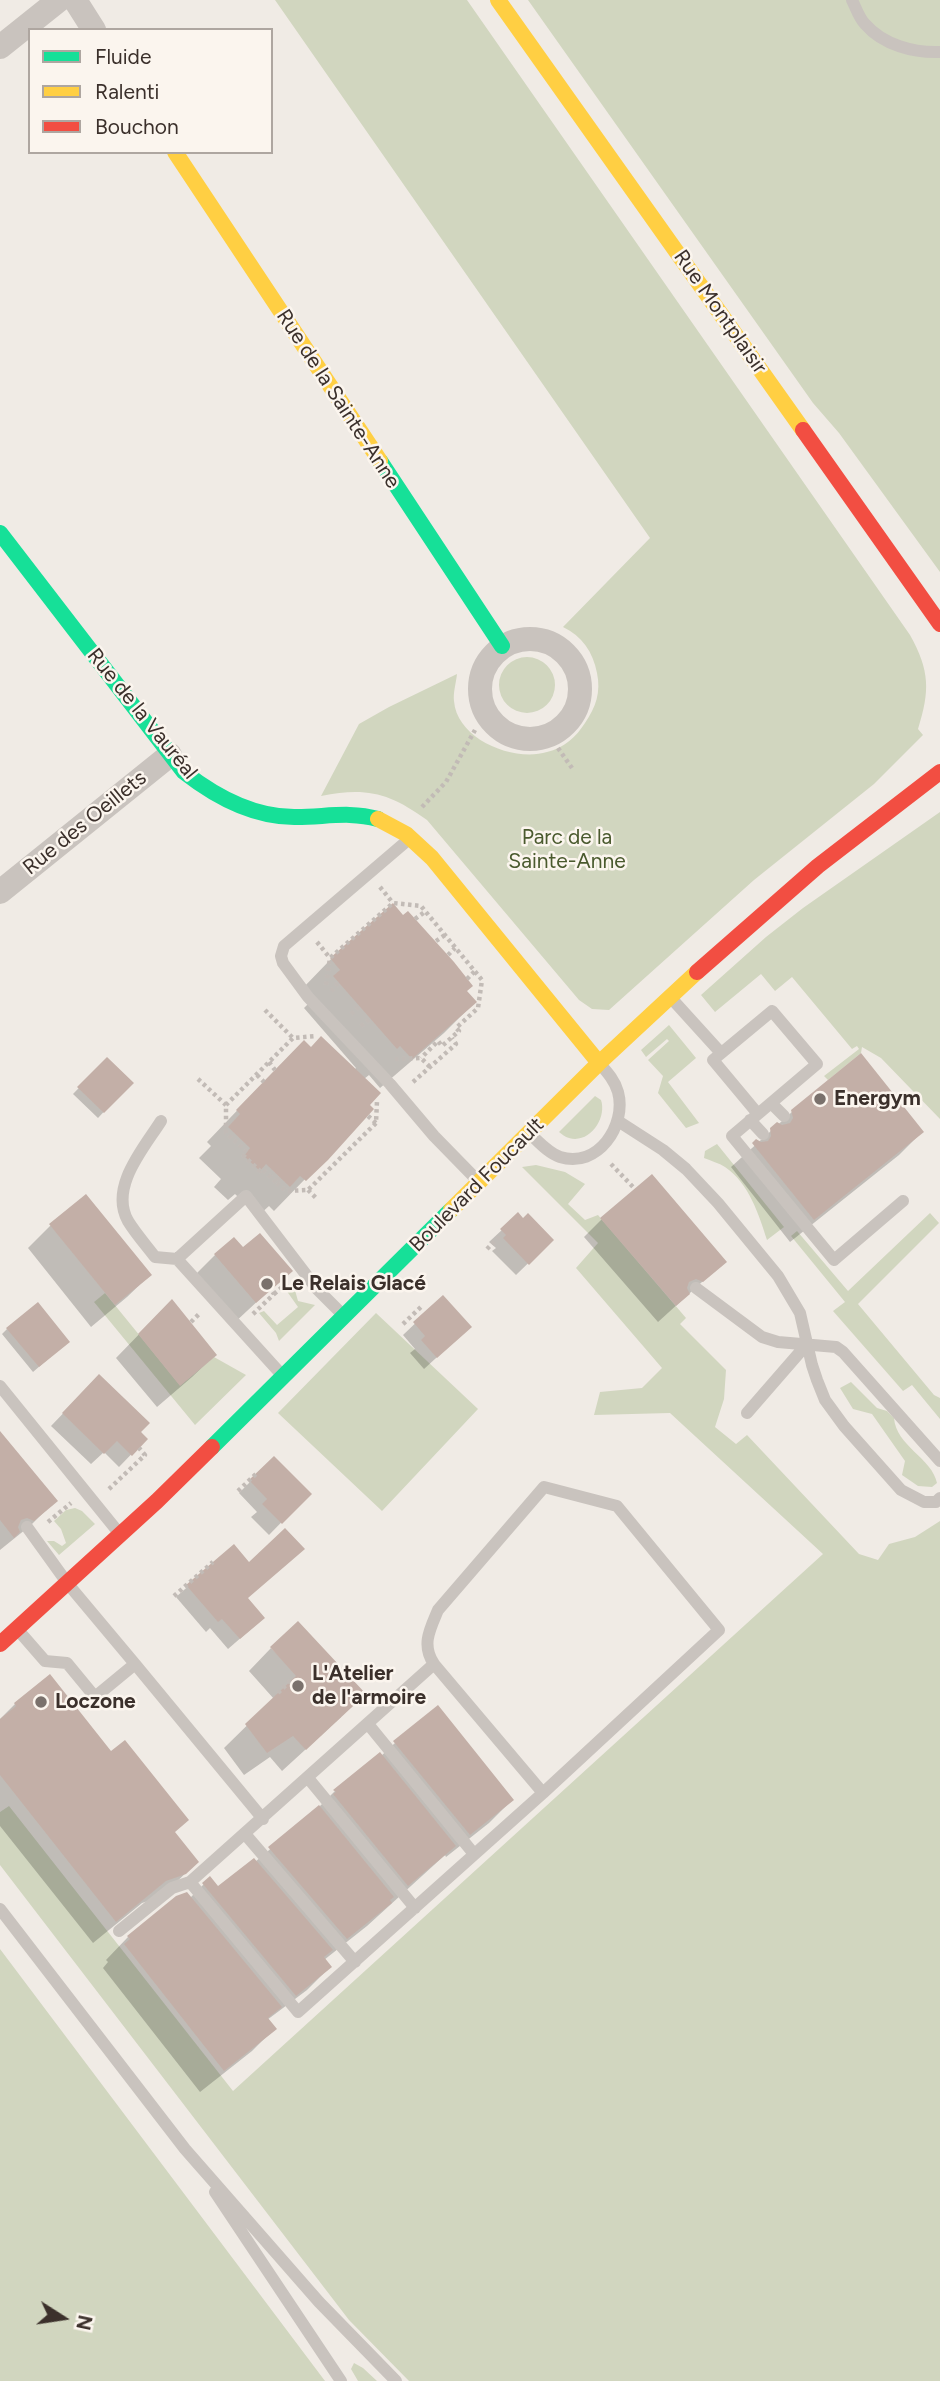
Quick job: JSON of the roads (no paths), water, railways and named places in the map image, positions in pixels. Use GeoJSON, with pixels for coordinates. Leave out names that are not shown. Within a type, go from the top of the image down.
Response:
{"type":"FeatureCollection","features":[{"type":"Feature","properties":{"kind":"street"},"geometry":{"type":"LineString","coordinates":[[0,47],[59,0]]}},
{"type":"Feature","properties":{"kind":"street"},"geometry":{"type":"LineString","coordinates":[[75,0],[93,28]]}},
{"type":"Feature","properties":{"kind":"street","name":"Rue Montplaisir"},"geometry":{"type":"LineString","coordinates":[[498,0],[940,624]]}},
{"type":"Feature","properties":{"kind":"street","name":"Rue de la Sainte-Anne"},"geometry":{"type":"LineString","coordinates":[[176,154],[502,646]]}},
{"type":"Feature","properties":{"kind":"street","name":"Rue de la Vauréal"},"geometry":{"type":"LineString","coordinates":[[0,533],[184,772],[222,797],[277,816],[354,814],[389,824],[411,837],[599,1063]]}},
{"type":"Feature","properties":{"kind":"street"},"geometry":{"type":"LineString","coordinates":[[534,638],[550,642],[565,652],[575,665],[580,681],[580,698],[574,714],[563,727],[550,736],[533,740],[517,738],[502,732],[489,720],[479,689],[482,672],[490,658],[502,646],[517,640],[534,638]]}},
{"type":"Feature","properties":{"kind":"street","name":"Rue des Oeillets"},"geometry":{"type":"LineString","coordinates":[[0,892],[170,755]]}},
{"type":"Feature","properties":{"kind":"street","name":"Boulevard Foucault"},"geometry":{"type":"LineString","coordinates":[[0,1644],[121,1536],[599,1063],[670,997],[818,866],[940,772]]}},
{"type":"Feature","properties":{"kind":"lane"},"geometry":{"type":"LineString","coordinates":[[852,0],[864,24],[884,39],[914,51],[940,52]]}},
{"type":"Feature","properties":{"kind":"lane"},"geometry":{"type":"LineString","coordinates":[[411,837],[284,946],[281,956],[283,963],[308,997],[479,1182]]}},
{"type":"Feature","properties":{"kind":"lane"},"geometry":{"type":"LineString","coordinates":[[670,997],[721,1053]]}},
{"type":"Feature","properties":{"kind":"lane"},"geometry":{"type":"LineString","coordinates":[[763,1134],[754,1117],[713,1060],[772,1011],[817,1064],[754,1117],[732,1136],[834,1260],[902,1201]]}},
{"type":"Feature","properties":{"kind":"lane"},"geometry":{"type":"LineString","coordinates":[[529,1133],[561,1157],[575,1159],[598,1150],[612,1136],[618,1121],[618,1090],[611,1076],[599,1063]]}},
{"type":"Feature","properties":{"kind":"lane"},"geometry":{"type":"LineString","coordinates":[[771,1103],[784,1116]]}},
{"type":"Feature","properties":{"kind":"lane"},"geometry":{"type":"LineString","coordinates":[[161,1121],[129,1172],[123,1200],[128,1220],[155,1257],[177,1259],[284,1377]]}},
{"type":"Feature","properties":{"kind":"lane"},"geometry":{"type":"LineString","coordinates":[[618,1121],[663,1150],[718,1203],[778,1276],[800,1312],[811,1365],[825,1401],[844,1426],[901,1490],[924,1503],[936,1502],[940,1497]]}},
{"type":"Feature","properties":{"kind":"lane"},"geometry":{"type":"LineString","coordinates":[[177,1259],[246,1196],[317,1289],[345,1316]]}},
{"type":"Feature","properties":{"kind":"lane"},"geometry":{"type":"LineString","coordinates":[[696,1289],[762,1337],[778,1342],[836,1347],[940,1461]]}},
{"type":"Feature","properties":{"kind":"lane"},"geometry":{"type":"LineString","coordinates":[[747,1413],[807,1344]]}},
{"type":"Feature","properties":{"kind":"lane"},"geometry":{"type":"LineString","coordinates":[[0,1386],[121,1536]]}},
{"type":"Feature","properties":{"kind":"lane"},"geometry":{"type":"LineString","coordinates":[[190,1882],[298,2012],[543,1793],[719,1630],[617,1506],[544,1487],[438,1610],[429,1632],[427,1648],[434,1664],[543,1793]]}},
{"type":"Feature","properties":{"kind":"lane"},"geometry":{"type":"LineString","coordinates":[[27,1527],[68,1584],[263,1819]]}},
{"type":"Feature","properties":{"kind":"lane"},"geometry":{"type":"LineString","coordinates":[[18,1629],[45,1661],[66,1663],[95,1697],[135,1664]]}},
{"type":"Feature","properties":{"kind":"lane"},"geometry":{"type":"LineString","coordinates":[[119,1931],[172,1888],[190,1882],[434,1664]]}},
{"type":"Feature","properties":{"kind":"lane"},"geometry":{"type":"LineString","coordinates":[[368,1724],[474,1854]]}},
{"type":"Feature","properties":{"kind":"lane"},"geometry":{"type":"LineString","coordinates":[[308,1778],[415,1908]]}},
{"type":"Feature","properties":{"kind":"lane"},"geometry":{"type":"LineString","coordinates":[[245,1834],[355,1962]]}},
{"type":"Feature","properties":{"kind":"lane"},"geometry":{"type":"LineString","coordinates":[[0,1909],[185,2148],[319,2302],[396,2381]]}},
{"type":"Feature","properties":{"kind":"lane"},"geometry":{"type":"LineString","coordinates":[[185,2148],[341,2381]]}},
{"type":"Feature","properties":{"kind":"place","name":"Energym"},"geometry":{"type":"Point","coordinates":[820,1099]}},
{"type":"Feature","properties":{"kind":"place","name":"Le Relais Glacé"},"geometry":{"type":"Point","coordinates":[267,1284]}},
{"type":"Feature","properties":{"kind":"place","name":"L'Atelier de l'armoire"},"geometry":{"type":"Point","coordinates":[298,1686]}},
{"type":"Feature","properties":{"kind":"place","name":"Loczone"},"geometry":{"type":"Point","coordinates":[41,1702]}},
{"type":"Feature","properties":{"kind":"park label","name":"Parc de la Sainte-Anne"},"geometry":{"type":"Point","coordinates":[567,850]}}]}
